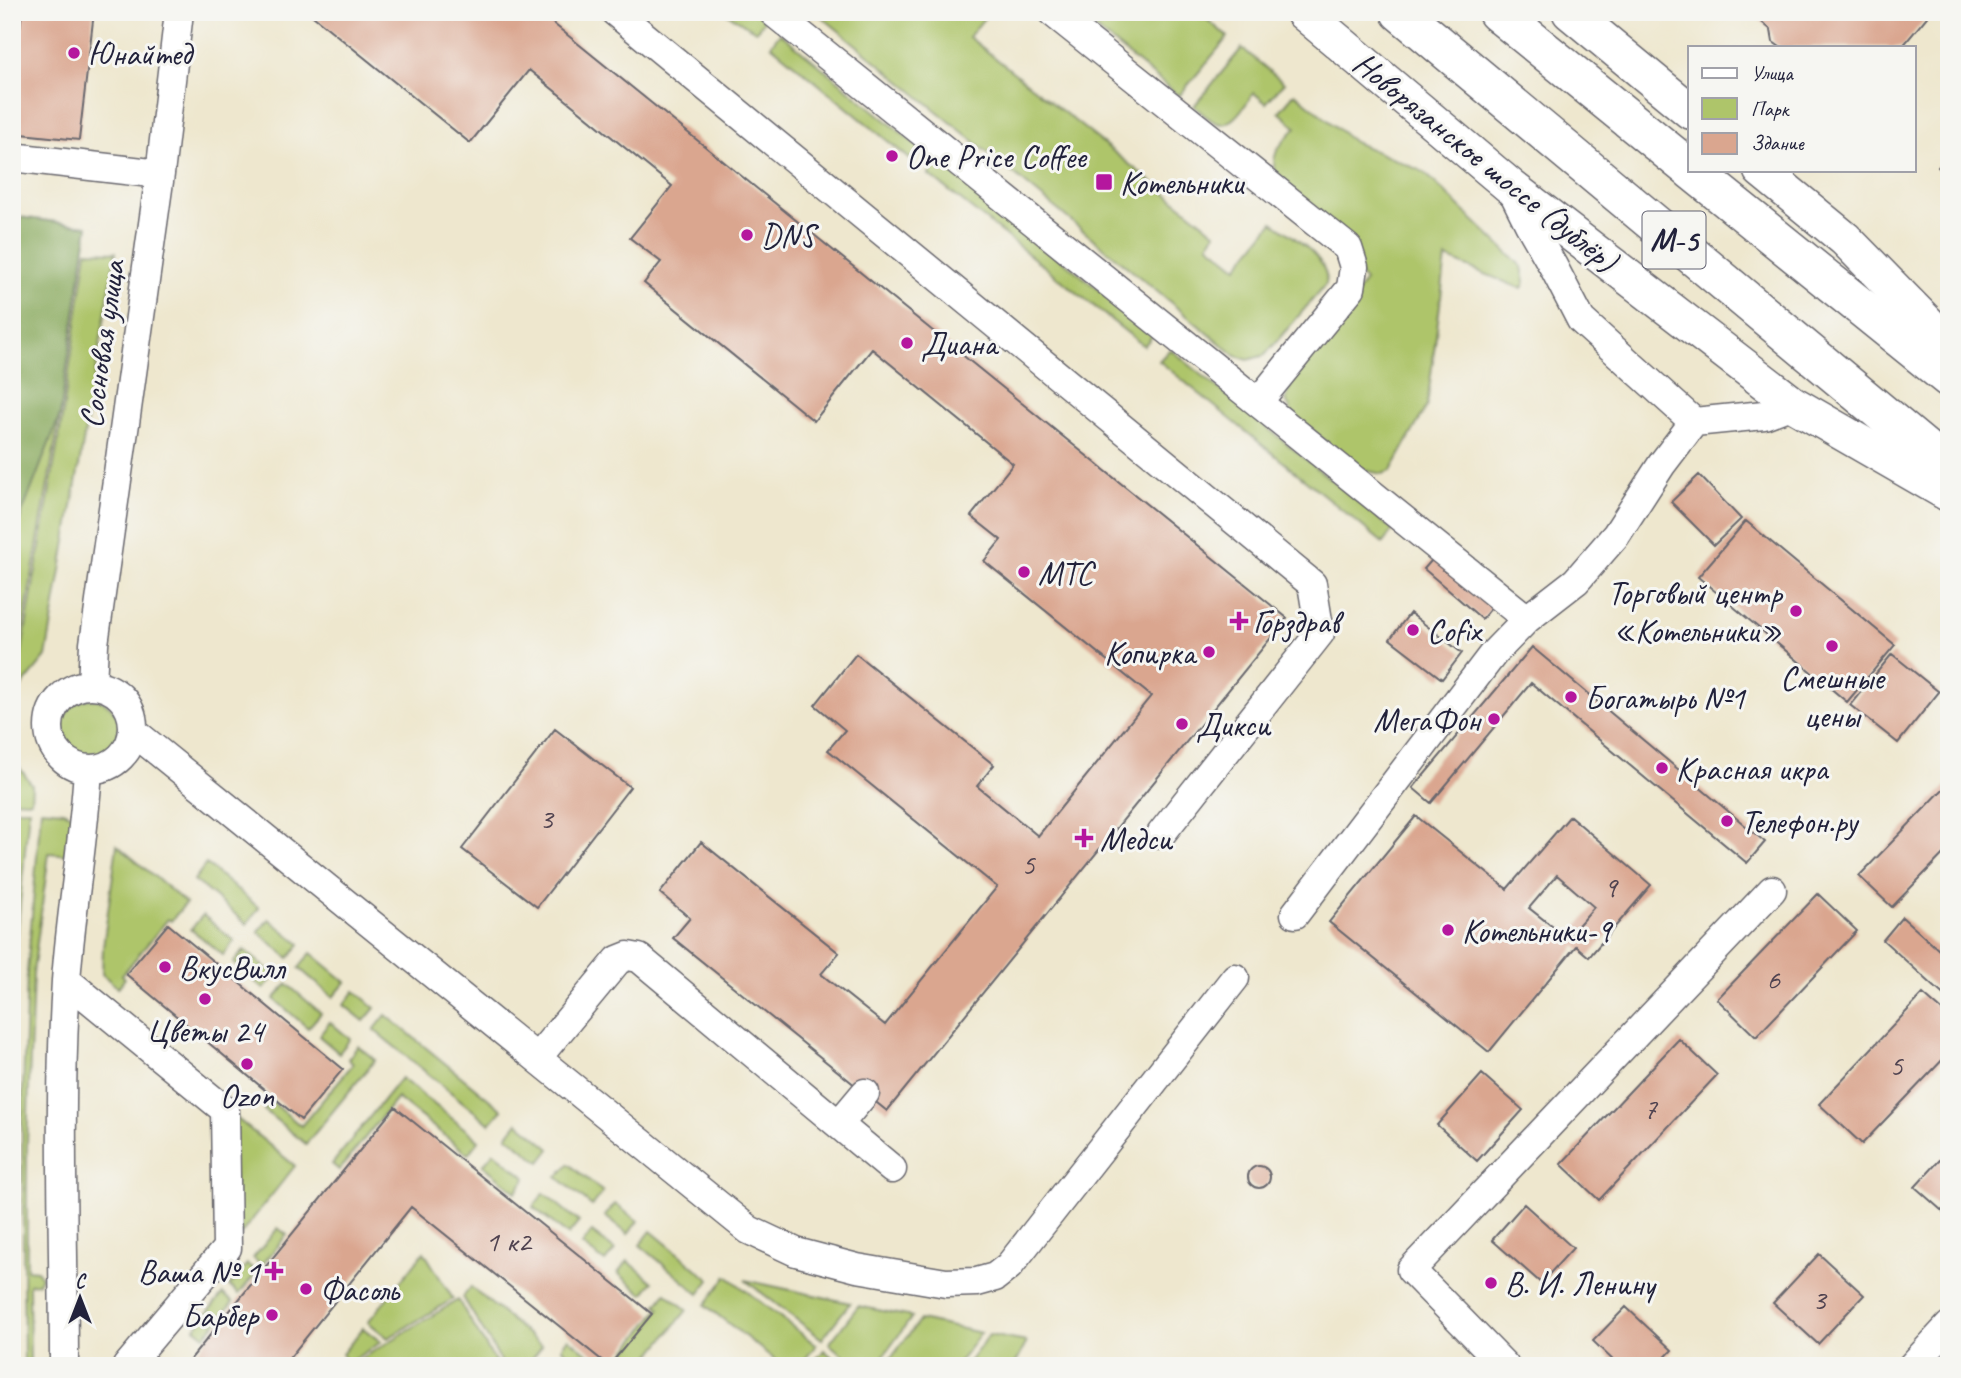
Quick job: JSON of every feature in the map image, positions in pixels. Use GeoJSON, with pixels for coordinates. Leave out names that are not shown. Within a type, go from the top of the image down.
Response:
{"type":"FeatureCollection","features":[{"type":"Feature","properties":{"kind":"highway","name":"М-5"},"geometry":{"type":"LineString","coordinates":[[1400,12],[1949,468]]}},
{"type":"Feature","properties":{"kind":"highway","name":"М-5"},"geometry":{"type":"LineString","coordinates":[[1497,12],[1688,167]]}},
{"type":"Feature","properties":{"kind":"highway","name":"М-5"},"geometry":{"type":"LineString","coordinates":[[1694,172],[1949,378]]}},
{"type":"Feature","properties":{"kind":"main road","name":"Новорязанское шоссе (дублёр)"},"geometry":{"type":"LineString","coordinates":[[1303,12],[1511,187],[1793,404],[1949,494]]}},
{"type":"Feature","properties":{"kind":"main road"},"geometry":{"type":"LineString","coordinates":[[1570,12],[1688,109]]}},
{"type":"Feature","properties":{"kind":"main road"},"geometry":{"type":"LineString","coordinates":[[1763,172],[1845,239],[1949,345]]}},
{"type":"Feature","properties":{"kind":"street","name":"Сосновая улица"},"geometry":{"type":"LineString","coordinates":[[92,685],[97,619],[160,174],[179,12]]}},
{"type":"Feature","properties":{"kind":"street"},"geometry":{"type":"LineString","coordinates":[[615,12],[1312,584],[1320,633],[1161,834]]}},
{"type":"Feature","properties":{"kind":"street"},"geometry":{"type":"LineString","coordinates":[[773,12],[1527,619]]}},
{"type":"Feature","properties":{"kind":"street"},"geometry":{"type":"LineString","coordinates":[[1052,12],[1348,248],[1354,267],[1352,289],[1258,402]]}},
{"type":"Feature","properties":{"kind":"street"},"geometry":{"type":"LineString","coordinates":[[12,157],[160,174]]}},
{"type":"Feature","properties":{"kind":"street"},"geometry":{"type":"LineString","coordinates":[[1511,187],[1581,320],[1694,422]]}},
{"type":"Feature","properties":{"kind":"street"},"geometry":{"type":"LineString","coordinates":[[1295,914],[1493,654],[1527,619],[1576,581],[1616,535],[1662,464],[1694,422],[1764,415],[1793,404]]}},
{"type":"Feature","properties":{"kind":"street"},"geometry":{"type":"LineString","coordinates":[[92,685],[106,687],[120,695],[132,714],[134,732],[130,746],[114,763],[103,768],[88,769],[76,766],[59,754],[49,729],[54,709],[63,696],[78,687],[92,685]]}},
{"type":"Feature","properties":{"kind":"street"},"geometry":{"type":"LineString","coordinates":[[134,732],[749,1230],[796,1252],[857,1268],[946,1283],[977,1282],[995,1277],[1009,1266],[1235,978]]}},
{"type":"Feature","properties":{"kind":"street"},"geometry":{"type":"LineString","coordinates":[[64,1366],[62,1086],[66,980],[86,816],[88,769]]}},
{"type":"Feature","properties":{"kind":"street"},"geometry":{"type":"LineString","coordinates":[[1505,1366],[1411,1270],[1772,890]]}},
{"type":"Feature","properties":{"kind":"street"},"geometry":{"type":"LineString","coordinates":[[537,1058],[618,960],[628,956],[639,958],[892,1169]]}},
{"type":"Feature","properties":{"kind":"street"},"geometry":{"type":"LineString","coordinates":[[66,980],[225,1110],[227,1248],[127,1366]]}},
{"type":"Feature","properties":{"kind":"street"},"geometry":{"type":"LineString","coordinates":[[839,1124],[865,1093]]}},
{"type":"Feature","properties":{"kind":"street"},"geometry":{"type":"LineString","coordinates":[[1912,1366],[1949,1326]]}},
{"type":"Feature","properties":{"kind":"green space"},"geometry":{"type":"Polygon","coordinates":[[[724,12],[758,12],[764,21],[756,31],[724,12]]]}},
{"type":"Feature","properties":{"kind":"green space"},"geometry":{"type":"Polygon","coordinates":[[[816,12],[989,12],[969,37],[1216,233],[1208,244],[1237,267],[1273,222],[1316,257],[1326,274],[1326,284],[1265,355],[1248,360],[1236,356],[816,12]]]}},
{"type":"Feature","properties":{"kind":"green space"},"geometry":{"type":"Polygon","coordinates":[[[1075,12],[1198,12],[1228,37],[1179,96],[1075,12]]]}},
{"type":"Feature","properties":{"kind":"green space"},"geometry":{"type":"Polygon","coordinates":[[[780,33],[921,149],[911,160],[771,45],[780,33]]]}},
{"type":"Feature","properties":{"kind":"green space"},"geometry":{"type":"Polygon","coordinates":[[[1242,48],[1284,83],[1266,103],[1254,93],[1233,119],[1223,124],[1217,123],[1194,106],[1242,48]]]}},
{"type":"Feature","properties":{"kind":"green space"},"geometry":{"type":"Polygon","coordinates":[[[1295,93],[1354,142],[1424,172],[1522,267],[1525,282],[1522,289],[1446,258],[1427,406],[1391,471],[1382,474],[1363,470],[1294,417],[1286,401],[1291,382],[1365,281],[1275,173],[1276,153],[1296,127],[1279,112],[1295,93]]]}},
{"type":"Feature","properties":{"kind":"green space"},"geometry":{"type":"Polygon","coordinates":[[[939,161],[1154,334],[1144,346],[928,174],[939,161]]]}},
{"type":"Feature","properties":{"kind":"green space"},"geometry":{"type":"Polygon","coordinates":[[[12,216],[88,226],[60,415],[12,539],[12,216]]]}},
{"type":"Feature","properties":{"kind":"green space"},"geometry":{"type":"Polygon","coordinates":[[[87,251],[116,252],[46,657],[18,691],[12,708],[61,425],[87,251]]]}},
{"type":"Feature","properties":{"kind":"green space"},"geometry":{"type":"Polygon","coordinates":[[[1170,349],[1393,530],[1383,543],[1159,361],[1170,349]]]}},
{"type":"Feature","properties":{"kind":"green space"},"geometry":{"type":"Polygon","coordinates":[[[60,415],[12,691],[12,539],[60,415]]]}},
{"type":"Feature","properties":{"kind":"green space"},"geometry":{"type":"Polygon","coordinates":[[[85,699],[97,699],[107,703],[115,711],[119,727],[115,743],[107,751],[97,755],[85,755],[75,751],[67,743],[63,733],[63,721],[67,711],[75,703],[85,699]]]}},
{"type":"Feature","properties":{"kind":"green space"},"geometry":{"type":"Polygon","coordinates":[[[12,749],[17,764],[32,785],[31,801],[12,800],[12,749]]]}},
{"type":"Feature","properties":{"kind":"green space"},"geometry":{"type":"Polygon","coordinates":[[[12,809],[29,809],[12,988],[12,809]]]}},
{"type":"Feature","properties":{"kind":"green space"},"geometry":{"type":"Polygon","coordinates":[[[41,809],[63,811],[75,816],[70,855],[49,853],[33,973],[27,1143],[27,1269],[37,1270],[41,1277],[38,1283],[29,1284],[30,1366],[24,1366],[22,1122],[27,973],[41,809]]]}},
{"type":"Feature","properties":{"kind":"green space"},"geometry":{"type":"Polygon","coordinates":[[[117,845],[186,903],[171,921],[168,919],[122,975],[125,978],[118,988],[102,974],[103,947],[117,845]]]}},
{"type":"Feature","properties":{"kind":"green space"},"geometry":{"type":"Polygon","coordinates":[[[206,864],[259,908],[247,924],[194,880],[206,864]]]}},
{"type":"Feature","properties":{"kind":"green space"},"geometry":{"type":"Polygon","coordinates":[[[203,915],[234,941],[223,955],[191,929],[203,915]]]}},
{"type":"Feature","properties":{"kind":"green space"},"geometry":{"type":"Polygon","coordinates":[[[269,919],[300,944],[289,958],[258,932],[269,919]]]}},
{"type":"Feature","properties":{"kind":"green space"},"geometry":{"type":"Polygon","coordinates":[[[244,950],[275,975],[264,989],[233,963],[244,950]]]}},
{"type":"Feature","properties":{"kind":"green space"},"geometry":{"type":"Polygon","coordinates":[[[311,953],[346,982],[333,997],[299,968],[311,953]]]}},
{"type":"Feature","properties":{"kind":"green space"},"geometry":{"type":"Polygon","coordinates":[[[287,984],[321,1013],[308,1028],[274,999],[287,984]]]}},
{"type":"Feature","properties":{"kind":"green space"},"geometry":{"type":"Polygon","coordinates":[[[355,991],[375,1008],[364,1021],[344,1005],[355,991]]]}},
{"type":"Feature","properties":{"kind":"green space"},"geometry":{"type":"Polygon","coordinates":[[[386,1015],[502,1110],[490,1124],[374,1030],[386,1015]]]}},
{"type":"Feature","properties":{"kind":"green space"},"geometry":{"type":"Polygon","coordinates":[[[330,1022],[350,1039],[339,1053],[319,1036],[330,1022]]]}},
{"type":"Feature","properties":{"kind":"green space"},"geometry":{"type":"Polygon","coordinates":[[[358,1046],[375,1060],[306,1144],[264,1110],[271,1101],[301,1126],[353,1064],[348,1059],[358,1046]]]}},
{"type":"Feature","properties":{"kind":"green space"},"geometry":{"type":"Polygon","coordinates":[[[401,1078],[479,1140],[468,1154],[397,1098],[339,1170],[332,1164],[401,1078]]]}},
{"type":"Feature","properties":{"kind":"green space"},"geometry":{"type":"Polygon","coordinates":[[[229,1112],[295,1166],[232,1245],[229,1112]]]}},
{"type":"Feature","properties":{"kind":"green space"},"geometry":{"type":"Polygon","coordinates":[[[518,1122],[550,1149],[540,1162],[507,1136],[518,1122]]]}},
{"type":"Feature","properties":{"kind":"green space"},"geometry":{"type":"Polygon","coordinates":[[[494,1152],[526,1178],[516,1192],[483,1165],[494,1152]]]}},
{"type":"Feature","properties":{"kind":"green space"},"geometry":{"type":"Polygon","coordinates":[[[569,1164],[603,1192],[592,1206],[557,1177],[569,1164]]]}},
{"type":"Feature","properties":{"kind":"green space"},"geometry":{"type":"Polygon","coordinates":[[[544,1193],[579,1222],[568,1235],[533,1207],[544,1193]]]}},
{"type":"Feature","properties":{"kind":"green space"},"geometry":{"type":"Polygon","coordinates":[[[615,1204],[638,1221],[628,1234],[605,1216],[615,1204]]]}},
{"type":"Feature","properties":{"kind":"green space"},"geometry":{"type":"Polygon","coordinates":[[[278,1228],[287,1235],[262,1265],[253,1258],[278,1228]]]}},
{"type":"Feature","properties":{"kind":"green space"},"geometry":{"type":"Polygon","coordinates":[[[651,1231],[710,1280],[699,1294],[640,1245],[651,1231]]]}},
{"type":"Feature","properties":{"kind":"green space"},"geometry":{"type":"Polygon","coordinates":[[[592,1232],[615,1250],[605,1262],[582,1245],[592,1232]]]}},
{"type":"Feature","properties":{"kind":"green space"},"geometry":{"type":"Polygon","coordinates":[[[424,1252],[453,1299],[388,1338],[368,1322],[424,1252]]]}},
{"type":"Feature","properties":{"kind":"green space"},"geometry":{"type":"Polygon","coordinates":[[[628,1261],[653,1282],[643,1294],[618,1273],[628,1261]]]}},
{"type":"Feature","properties":{"kind":"green space"},"geometry":{"type":"Polygon","coordinates":[[[247,1264],[257,1272],[239,1294],[229,1286],[247,1264]]]}},
{"type":"Feature","properties":{"kind":"green space"},"geometry":{"type":"Polygon","coordinates":[[[727,1276],[816,1345],[800,1366],[783,1366],[705,1305],[727,1276]]]}},
{"type":"Feature","properties":{"kind":"green space"},"geometry":{"type":"Polygon","coordinates":[[[745,1280],[850,1303],[822,1339],[745,1280]]]}},
{"type":"Feature","properties":{"kind":"green space"},"geometry":{"type":"Polygon","coordinates":[[[471,1287],[542,1346],[526,1366],[504,1366],[463,1297],[471,1287]]]}},
{"type":"Feature","properties":{"kind":"green space"},"geometry":{"type":"Polygon","coordinates":[[[666,1293],[687,1310],[642,1366],[614,1366],[660,1308],[657,1305],[666,1293]]]}},
{"type":"Feature","properties":{"kind":"green space"},"geometry":{"type":"Polygon","coordinates":[[[223,1294],[233,1302],[205,1336],[195,1328],[223,1294]]]}},
{"type":"Feature","properties":{"kind":"green space"},"geometry":{"type":"Polygon","coordinates":[[[458,1300],[498,1366],[349,1366],[458,1300]]]}},
{"type":"Feature","properties":{"kind":"green space"},"geometry":{"type":"Polygon","coordinates":[[[858,1306],[912,1317],[876,1366],[858,1366],[829,1344],[858,1306]]]}},
{"type":"Feature","properties":{"kind":"green space"},"geometry":{"type":"Polygon","coordinates":[[[920,1320],[981,1333],[956,1366],[885,1366],[920,1320]]]}},
{"type":"Feature","properties":{"kind":"green space"},"geometry":{"type":"Polygon","coordinates":[[[363,1328],[381,1342],[348,1363],[342,1354],[363,1328]]]}},
{"type":"Feature","properties":{"kind":"green space"},"geometry":{"type":"Polygon","coordinates":[[[989,1335],[1027,1342],[1014,1366],[966,1366],[989,1335]]]}},
{"type":"Feature","properties":{"kind":"green space"},"geometry":{"type":"Polygon","coordinates":[[[568,1338],[597,1361],[593,1366],[584,1366],[561,1348],[568,1338]]]}},
{"type":"Feature","properties":{"kind":"green space"},"geometry":{"type":"Polygon","coordinates":[[[824,1350],[843,1366],[811,1366],[824,1350]]]}},
{"type":"Feature","properties":{"kind":"building"},"geometry":{"type":"Polygon","coordinates":[[[22,12],[94,12],[79,140],[12,133],[12,91],[22,12]]]}},
{"type":"Feature","properties":{"kind":"building"},"geometry":{"type":"Polygon","coordinates":[[[308,12],[455,12],[460,16],[463,12],[539,12],[1287,618],[887,1111],[673,938],[690,918],[660,893],[701,842],[839,953],[821,974],[885,1025],[997,887],[828,750],[845,730],[815,705],[856,654],[994,765],[977,786],[1038,836],[1151,696],[984,561],[1001,540],[971,516],[1013,464],[872,349],[814,421],[644,283],[661,262],[630,238],[672,186],[529,70],[470,143],[308,12]]]}},
{"type":"Feature","properties":{"kind":"building"},"geometry":{"type":"Polygon","coordinates":[[[1750,12],[1931,12],[1903,46],[1779,46],[1773,42],[1771,30],[1750,12]]]}},
{"type":"Feature","properties":{"kind":"building"},"geometry":{"type":"Polygon","coordinates":[[[1949,156],[1949,179],[1938,167],[1949,156]]]}},
{"type":"Feature","properties":{"kind":"building"},"geometry":{"type":"Polygon","coordinates":[[[1699,475],[1741,519],[1714,545],[1671,502],[1699,475]]]}},
{"type":"Feature","properties":{"kind":"building","name":"Торговый центр «Котельники»"},"geometry":{"type":"Polygon","coordinates":[[[1746,521],[1895,645],[1847,702],[1698,577],[1746,521]]]}},
{"type":"Feature","properties":{"kind":"building"},"geometry":{"type":"Polygon","coordinates":[[[1439,552],[1497,601],[1482,619],[1424,569],[1439,552]]]}},
{"type":"Feature","properties":{"kind":"building"},"geometry":{"type":"Polygon","coordinates":[[[1410,613],[1462,653],[1442,679],[1390,639],[1410,613]]]}},
{"type":"Feature","properties":{"kind":"building"},"geometry":{"type":"Polygon","coordinates":[[[1532,647],[1765,842],[1747,863],[1531,683],[1431,803],[1413,788],[1532,647]]]}},
{"type":"Feature","properties":{"kind":"building"},"geometry":{"type":"Polygon","coordinates":[[[1892,654],[1939,692],[1898,743],[1850,705],[1892,654]]]}},
{"type":"Feature","properties":{"kind":"building"},"geometry":{"type":"Polygon","coordinates":[[[555,729],[630,787],[537,907],[462,849],[555,729]]]}},
{"type":"Feature","properties":{"kind":"building"},"geometry":{"type":"Polygon","coordinates":[[[1949,783],[1949,848],[1892,907],[1859,876],[1949,783]]]}},
{"type":"Feature","properties":{"kind":"building"},"geometry":{"type":"Polygon","coordinates":[[[1416,816],[1507,889],[1570,816],[1651,885],[1589,957],[1576,946],[1489,1052],[1329,922],[1416,816]],[[1557,875],[1529,908],[1567,938],[1594,907],[1557,875]]]}},
{"type":"Feature","properties":{"kind":"building"},"geometry":{"type":"Polygon","coordinates":[[[1818,894],[1857,931],[1756,1037],[1717,999],[1818,894]]]}},
{"type":"Feature","properties":{"kind":"building"},"geometry":{"type":"Polygon","coordinates":[[[1902,917],[1949,959],[1949,1000],[1883,940],[1902,917]]]}},
{"type":"Feature","properties":{"kind":"building"},"geometry":{"type":"Polygon","coordinates":[[[168,924],[343,1069],[301,1120],[126,974],[168,924]]]}},
{"type":"Feature","properties":{"kind":"building"},"geometry":{"type":"Polygon","coordinates":[[[1923,994],[1949,1017],[1949,1053],[1862,1144],[1819,1104],[1923,994]]]}},
{"type":"Feature","properties":{"kind":"building"},"geometry":{"type":"Polygon","coordinates":[[[1679,1039],[1717,1075],[1599,1200],[1561,1164],[1679,1039]]]}},
{"type":"Feature","properties":{"kind":"building"},"geometry":{"type":"Polygon","coordinates":[[[1482,1074],[1523,1110],[1477,1161],[1437,1125],[1482,1074]]]}},
{"type":"Feature","properties":{"kind":"building"},"geometry":{"type":"Polygon","coordinates":[[[395,1107],[652,1314],[609,1366],[411,1207],[283,1366],[185,1366],[395,1107]]]}},
{"type":"Feature","properties":{"kind":"building"},"geometry":{"type":"Polygon","coordinates":[[[1949,1150],[1949,1217],[1915,1187],[1949,1150]]]}},
{"type":"Feature","properties":{"kind":"building"},"geometry":{"type":"Polygon","coordinates":[[[1259,1166],[1269,1173],[1270,1177],[1263,1187],[1259,1188],[1249,1181],[1248,1177],[1255,1167],[1259,1166]]]}},
{"type":"Feature","properties":{"kind":"building"},"geometry":{"type":"Polygon","coordinates":[[[1524,1204],[1573,1248],[1541,1283],[1492,1240],[1524,1204]]]}},
{"type":"Feature","properties":{"kind":"building"},"geometry":{"type":"Polygon","coordinates":[[[1819,1254],[1864,1295],[1818,1344],[1773,1303],[1819,1254]]]}},
{"type":"Feature","properties":{"kind":"building"},"geometry":{"type":"Polygon","coordinates":[[[1626,1307],[1672,1350],[1657,1366],[1619,1366],[1593,1341],[1626,1307]]]}},
{"type":"Feature","properties":{"kind":"place","name":"Юнайтед"},"geometry":{"type":"Point","coordinates":[74,53]}},
{"type":"Feature","properties":{"kind":"place","name":"One Price Coffee"},"geometry":{"type":"Point","coordinates":[892,156]}},
{"type":"Feature","properties":{"kind":"place","name":"Котельники"},"geometry":{"type":"Point","coordinates":[1104,182]}},
{"type":"Feature","properties":{"kind":"place","name":"DNS"},"geometry":{"type":"Point","coordinates":[747,235]}},
{"type":"Feature","properties":{"kind":"place","name":"Диана"},"geometry":{"type":"Point","coordinates":[907,343]}},
{"type":"Feature","properties":{"kind":"place","name":"МТС"},"geometry":{"type":"Point","coordinates":[1024,572]}},
{"type":"Feature","properties":{"kind":"place","name":"Торговый центр «Котельники»"},"geometry":{"type":"Point","coordinates":[1796,611]}},
{"type":"Feature","properties":{"kind":"place","name":"Горздрав"},"geometry":{"type":"Point","coordinates":[1239,621]}},
{"type":"Feature","properties":{"kind":"place","name":"Cofix"},"geometry":{"type":"Point","coordinates":[1413,630]}},
{"type":"Feature","properties":{"kind":"place","name":"Смешные цены"},"geometry":{"type":"Point","coordinates":[1832,646]}},
{"type":"Feature","properties":{"kind":"place","name":"Копирка"},"geometry":{"type":"Point","coordinates":[1209,652]}},
{"type":"Feature","properties":{"kind":"place","name":"Богатырь №1"},"geometry":{"type":"Point","coordinates":[1571,697]}},
{"type":"Feature","properties":{"kind":"place","name":"МегаФон"},"geometry":{"type":"Point","coordinates":[1494,719]}},
{"type":"Feature","properties":{"kind":"place","name":"Дикси"},"geometry":{"type":"Point","coordinates":[1182,724]}},
{"type":"Feature","properties":{"kind":"place","name":"Красная икра"},"geometry":{"type":"Point","coordinates":[1662,768]}},
{"type":"Feature","properties":{"kind":"place","name":"Телефон.ру"},"geometry":{"type":"Point","coordinates":[1727,821]}},
{"type":"Feature","properties":{"kind":"place","name":"Медси"},"geometry":{"type":"Point","coordinates":[1084,838]}},
{"type":"Feature","properties":{"kind":"place","name":"Котельники-9"},"geometry":{"type":"Point","coordinates":[1448,930]}},
{"type":"Feature","properties":{"kind":"place","name":"ВкусВилл"},"geometry":{"type":"Point","coordinates":[165,967]}},
{"type":"Feature","properties":{"kind":"place","name":"Цветы 24"},"geometry":{"type":"Point","coordinates":[205,999]}},
{"type":"Feature","properties":{"kind":"place","name":"Ozon"},"geometry":{"type":"Point","coordinates":[247,1064]}},
{"type":"Feature","properties":{"kind":"place","name":"Ваша № 1"},"geometry":{"type":"Point","coordinates":[274,1271]}},
{"type":"Feature","properties":{"kind":"place","name":"В. И. Ленину"},"geometry":{"type":"Point","coordinates":[1491,1283]}},
{"type":"Feature","properties":{"kind":"place","name":"Фасоль"},"geometry":{"type":"Point","coordinates":[306,1289]}},
{"type":"Feature","properties":{"kind":"place","name":"Барбер"},"geometry":{"type":"Point","coordinates":[272,1315]}}]}
